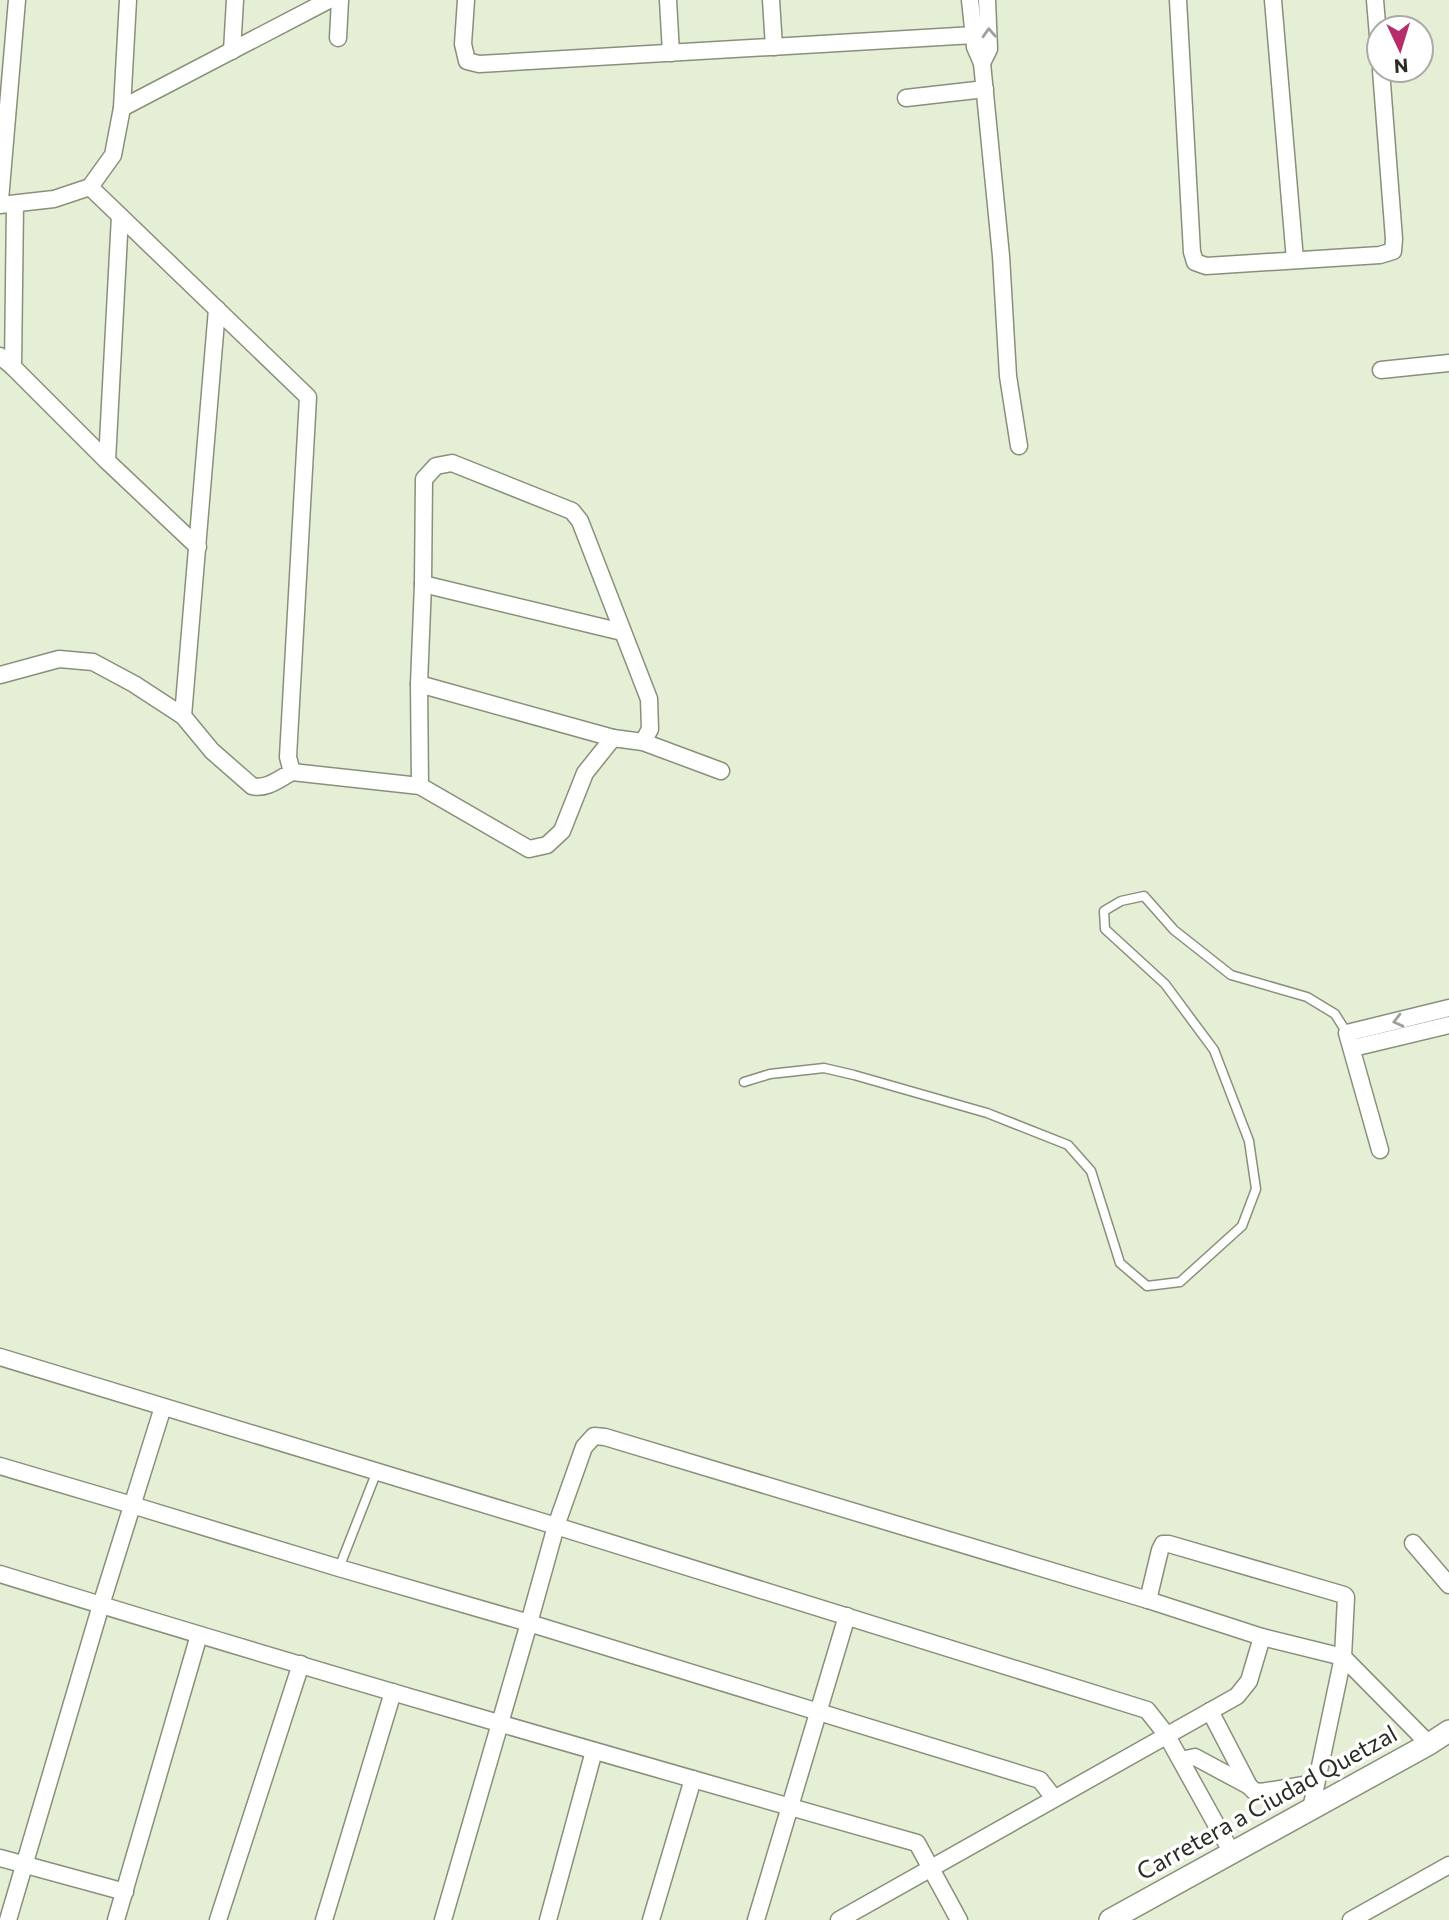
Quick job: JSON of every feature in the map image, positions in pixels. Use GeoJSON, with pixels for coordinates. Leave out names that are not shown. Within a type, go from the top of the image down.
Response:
{"type":"FeatureCollection","features":[{"type":"Feature","properties":{"kind":"main road","name":"Carretera a Ciudad Quetzal"},"geometry":{"type":"LineString","coordinates":[[1117,1918],[1449,1731]]}},
{"type":"Feature","properties":{"kind":"street"},"geometry":{"type":"LineString","coordinates":[[13,367],[5,203],[17,0]]}},
{"type":"Feature","properties":{"kind":"street"},"geometry":{"type":"LineString","coordinates":[[5,203],[54,199],[90,187],[113,155],[122,108],[128,0]]}},
{"type":"Feature","properties":{"kind":"street"},"geometry":{"type":"LineString","coordinates":[[232,51],[236,0]]}},
{"type":"Feature","properties":{"kind":"street"},"geometry":{"type":"LineString","coordinates":[[122,108],[329,0]]}},
{"type":"Feature","properties":{"kind":"street"},"geometry":{"type":"LineString","coordinates":[[338,38],[341,0]]}},
{"type":"Feature","properties":{"kind":"street"},"geometry":{"type":"LineString","coordinates":[[466,0],[463,44],[467,61],[479,64],[974,35]]}},
{"type":"Feature","properties":{"kind":"street"},"geometry":{"type":"LineString","coordinates":[[668,0],[671,52]]}},
{"type":"Feature","properties":{"kind":"street"},"geometry":{"type":"LineString","coordinates":[[771,0],[774,47]]}},
{"type":"Feature","properties":{"kind":"street"},"geometry":{"type":"LineString","coordinates":[[970,0],[975,47],[982,64],[985,89],[1001,256],[1008,376],[1019,446]]}},
{"type":"Feature","properties":{"kind":"street"},"geometry":{"type":"LineString","coordinates":[[982,64],[989,49],[987,0]]}},
{"type":"Feature","properties":{"kind":"street"},"geometry":{"type":"LineString","coordinates":[[1178,0],[1192,252],[1195,262],[1206,266],[1380,255],[1393,251],[1382,84]]}},
{"type":"Feature","properties":{"kind":"street"},"geometry":{"type":"LineString","coordinates":[[1273,0],[1295,260]]}},
{"type":"Feature","properties":{"kind":"street"},"geometry":{"type":"LineString","coordinates":[[906,98],[985,89]]}},
{"type":"Feature","properties":{"kind":"street"},"geometry":{"type":"LineString","coordinates":[[90,187],[308,397],[288,757],[292,772]]}},
{"type":"Feature","properties":{"kind":"street"},"geometry":{"type":"LineString","coordinates":[[107,461],[120,216]]}},
{"type":"Feature","properties":{"kind":"street"},"geometry":{"type":"LineString","coordinates":[[183,716],[217,309]]}},
{"type":"Feature","properties":{"kind":"street"},"geometry":{"type":"LineString","coordinates":[[0,356],[198,547]]}},
{"type":"Feature","properties":{"kind":"street"},"geometry":{"type":"LineString","coordinates":[[1381,370],[1449,363]]}},
{"type":"Feature","properties":{"kind":"street"},"geometry":{"type":"LineString","coordinates":[[420,786],[419,684],[424,479],[436,466],[452,463],[572,512],[580,521],[649,699],[650,729],[643,742]]}},
{"type":"Feature","properties":{"kind":"street"},"geometry":{"type":"LineString","coordinates":[[423,584],[622,632]]}},
{"type":"Feature","properties":{"kind":"street"},"geometry":{"type":"LineString","coordinates":[[0,675],[59,659],[93,663],[134,684],[183,716],[212,751],[251,786],[265,786],[292,772],[420,786],[529,849],[547,845],[562,831],[585,773],[613,738]]}},
{"type":"Feature","properties":{"kind":"street"},"geometry":{"type":"LineString","coordinates":[[419,684],[613,738],[643,742],[721,771]]}},
{"type":"Feature","properties":{"kind":"street"},"geometry":{"type":"LineString","coordinates":[[1350,1041],[1449,1008]]}},
{"type":"Feature","properties":{"kind":"street"},"geometry":{"type":"LineString","coordinates":[[1350,1041],[1449,1025]]}},
{"type":"Feature","properties":{"kind":"street"},"geometry":{"type":"LineString","coordinates":[[1350,1041],[1380,1150]]}},
{"type":"Feature","properties":{"kind":"street"},"geometry":{"type":"LineString","coordinates":[[0,1357],[556,1525],[1147,1710],[1166,1734],[1232,1853]]}},
{"type":"Feature","properties":{"kind":"street"},"geometry":{"type":"LineString","coordinates":[[8,1920],[163,1407]]}},
{"type":"Feature","properties":{"kind":"street"},"geometry":{"type":"LineString","coordinates":[[443,1920],[556,1525],[584,1447],[594,1436],[1148,1600],[1262,1637],[1343,1657],[1429,1744]]}},
{"type":"Feature","properties":{"kind":"street"},"geometry":{"type":"LineString","coordinates":[[0,1466],[529,1623],[1040,1780],[1054,1798]]}},
{"type":"Feature","properties":{"kind":"street"},"geometry":{"type":"LineString","coordinates":[[1413,1543],[1449,1585]]}},
{"type":"Feature","properties":{"kind":"street"},"geometry":{"type":"LineString","coordinates":[[1148,1600],[1163,1544],[1346,1597],[1343,1657],[1311,1810]]}},
{"type":"Feature","properties":{"kind":"street"},"geometry":{"type":"LineString","coordinates":[[0,1574],[499,1724],[917,1843],[959,1920]]}},
{"type":"Feature","properties":{"kind":"street"},"geometry":{"type":"LineString","coordinates":[[756,1920],[847,1616]]}},
{"type":"Feature","properties":{"kind":"street"},"geometry":{"type":"LineString","coordinates":[[116,1920],[199,1635]]}},
{"type":"Feature","properties":{"kind":"street"},"geometry":{"type":"LineString","coordinates":[[839,1920],[1237,1696],[1249,1681],[1262,1637]]}},
{"type":"Feature","properties":{"kind":"street"},"geometry":{"type":"LineString","coordinates":[[218,1920],[301,1664]]}},
{"type":"Feature","properties":{"kind":"street"},"geometry":{"type":"LineString","coordinates":[[324,1920],[393,1692]]}},
{"type":"Feature","properties":{"kind":"street"},"geometry":{"type":"LineString","coordinates":[[1209,1711],[1249,1786]]}},
{"type":"Feature","properties":{"kind":"street"},"geometry":{"type":"LineString","coordinates":[[548,1920],[594,1751]]}},
{"type":"Feature","properties":{"kind":"street"},"geometry":{"type":"LineString","coordinates":[[1181,1760],[1195,1757],[1254,1791],[1315,1783]]}},
{"type":"Feature","properties":{"kind":"street"},"geometry":{"type":"LineString","coordinates":[[651,1920],[693,1779]]}},
{"type":"Feature","properties":{"kind":"street"},"geometry":{"type":"LineString","coordinates":[[0,1858],[125,1892]]}},
{"type":"Feature","properties":{"kind":"street"},"geometry":{"type":"LineString","coordinates":[[1350,1920],[1449,1865]]}},
{"type":"Feature","properties":{"kind":"lane"},"geometry":{"type":"LineString","coordinates":[[744,1082],[770,1074],[824,1068],[987,1113],[1068,1145],[1091,1171],[1119,1263],[1147,1286],[1180,1282],[1242,1226],[1256,1189],[1250,1141],[1214,1050],[1165,984],[1105,929],[1104,911],[1121,901],[1144,896],[1174,930],[1231,975],[1307,997],[1335,1014],[1350,1041]]}},
{"type":"Feature","properties":{"kind":"lane"},"geometry":{"type":"LineString","coordinates":[[339,1568],[377,1471]]}}]}
